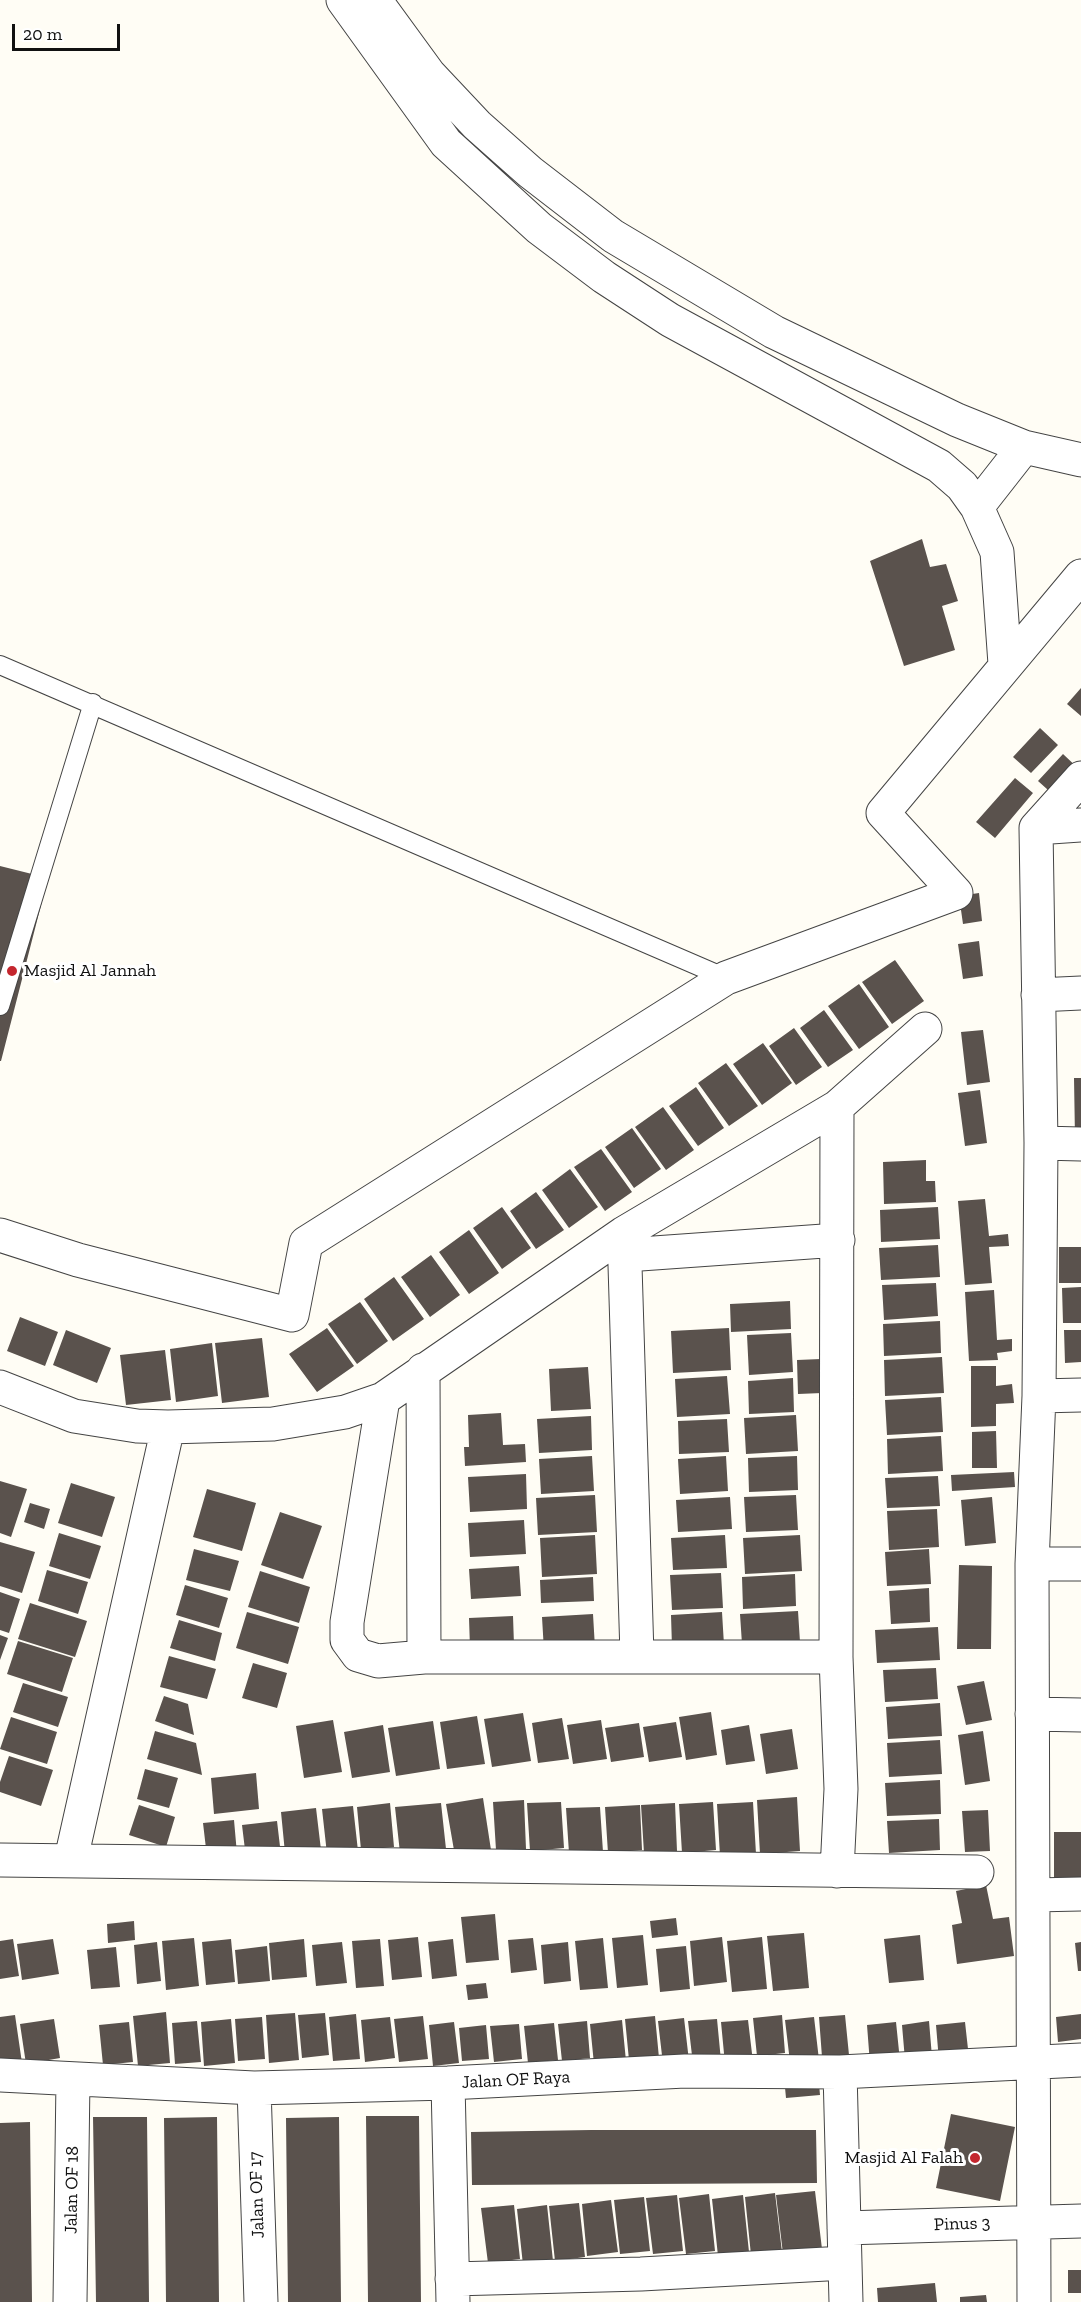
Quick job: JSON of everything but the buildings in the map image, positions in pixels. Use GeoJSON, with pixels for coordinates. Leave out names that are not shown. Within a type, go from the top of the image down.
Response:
{"type":"FeatureCollection","features":[{"type":"Feature","properties":{"kind":"street"},"geometry":{"type":"LineString","coordinates":[[343,0],[446,143],[539,228],[604,277],[670,320],[939,466],[962,486],[977,507],[997,552],[1005,664]]}},
{"type":"Feature","properties":{"kind":"street"},"geometry":{"type":"LineString","coordinates":[[375,0],[429,74],[477,125],[530,172],[613,236],[774,332],[957,420],[1024,447],[1081,460]]}},
{"type":"Feature","properties":{"kind":"street"},"geometry":{"type":"LineString","coordinates":[[977,507],[1024,447]]}},
{"type":"Feature","properties":{"kind":"street"},"geometry":{"type":"LineString","coordinates":[[0,1235],[78,1260],[292,1315],[306,1243],[726,978],[956,893],[883,813],[1005,664],[1081,576]]}},
{"type":"Feature","properties":{"kind":"street"},"geometry":{"type":"LineString","coordinates":[[1034,2302],[1032,1564],[1039,1396],[1041,1143],[1036,828],[1081,778]]}},
{"type":"Feature","properties":{"kind":"street"},"geometry":{"type":"LineString","coordinates":[[1036,828],[1081,825]]}},
{"type":"Feature","properties":{"kind":"street"},"geometry":{"type":"LineString","coordinates":[[1038,995],[1081,993]]}},
{"type":"Feature","properties":{"kind":"street"},"geometry":{"type":"LineString","coordinates":[[0,1387],[74,1416],[137,1426],[273,1424],[345,1412],[383,1400],[423,1370],[625,1244],[837,1107],[925,1029]]}},
{"type":"Feature","properties":{"kind":"street"},"geometry":{"type":"LineString","coordinates":[[837,1107],[836,1657],[841,1789],[837,1871]]}},
{"type":"Feature","properties":{"kind":"street"},"geometry":{"type":"LineString","coordinates":[[1041,1143],[1081,1144]]}},
{"type":"Feature","properties":{"kind":"street"},"geometry":{"type":"LineString","coordinates":[[625,1244],[838,1240]]}},
{"type":"Feature","properties":{"kind":"street"},"geometry":{"type":"LineString","coordinates":[[625,1244],[637,1655]]}},
{"type":"Feature","properties":{"kind":"street"},"geometry":{"type":"LineString","coordinates":[[423,1370],[424,1657]]}},
{"type":"Feature","properties":{"kind":"street"},"geometry":{"type":"LineString","coordinates":[[1039,1396],[1081,1395]]}},
{"type":"Feature","properties":{"kind":"street"},"geometry":{"type":"LineString","coordinates":[[383,1400],[347,1622],[347,1640],[358,1655],[378,1660],[424,1657],[637,1655],[836,1657]]}},
{"type":"Feature","properties":{"kind":"street"},"geometry":{"type":"LineString","coordinates":[[71,1859],[168,1427]]}},
{"type":"Feature","properties":{"kind":"street"},"geometry":{"type":"LineString","coordinates":[[1032,1564],[1081,1563]]}},
{"type":"Feature","properties":{"kind":"street"},"geometry":{"type":"LineString","coordinates":[[1032,1714],[1081,1715]]}},
{"type":"Feature","properties":{"kind":"street"},"geometry":{"type":"LineString","coordinates":[[0,1860],[71,1859],[977,1872]]}},
{"type":"Feature","properties":{"kind":"street"},"geometry":{"type":"LineString","coordinates":[[1034,1895],[1081,1894]]}},
{"type":"Feature","properties":{"kind":"street","name":"Jalan OF Raya"},"geometry":{"type":"LineString","coordinates":[[0,2075],[254,2088],[448,2083],[685,2071],[840,2072],[1081,2060]]}},
{"type":"Feature","properties":{"kind":"street"},"geometry":{"type":"LineString","coordinates":[[840,2072],[846,2302]]}},
{"type":"Feature","properties":{"kind":"street","name":"Jalan OF 18"},"geometry":{"type":"LineString","coordinates":[[70,2302],[73,2079]]}},
{"type":"Feature","properties":{"kind":"street"},"geometry":{"type":"LineString","coordinates":[[448,2083],[452,2290],[642,2288],[845,2263]]}},
{"type":"Feature","properties":{"kind":"street","name":"Jalan OF 17"},"geometry":{"type":"LineString","coordinates":[[254,2088],[261,2302]]}},
{"type":"Feature","properties":{"kind":"street","name":"Pinus 3"},"geometry":{"type":"LineString","coordinates":[[844,2228],[1081,2221]]}},
{"type":"Feature","properties":{"kind":"lane"},"geometry":{"type":"LineString","coordinates":[[0,665],[93,703],[726,978]]}},
{"type":"Feature","properties":{"kind":"lane"},"geometry":{"type":"LineString","coordinates":[[0,1006],[93,703]]}},
{"type":"Feature","properties":{"kind":"place","name":"Masjid Al Jannah"},"geometry":{"type":"Point","coordinates":[12,971]}},
{"type":"Feature","properties":{"kind":"place","name":"Masjid Al Falah"},"geometry":{"type":"Point","coordinates":[975,2158]}}]}
